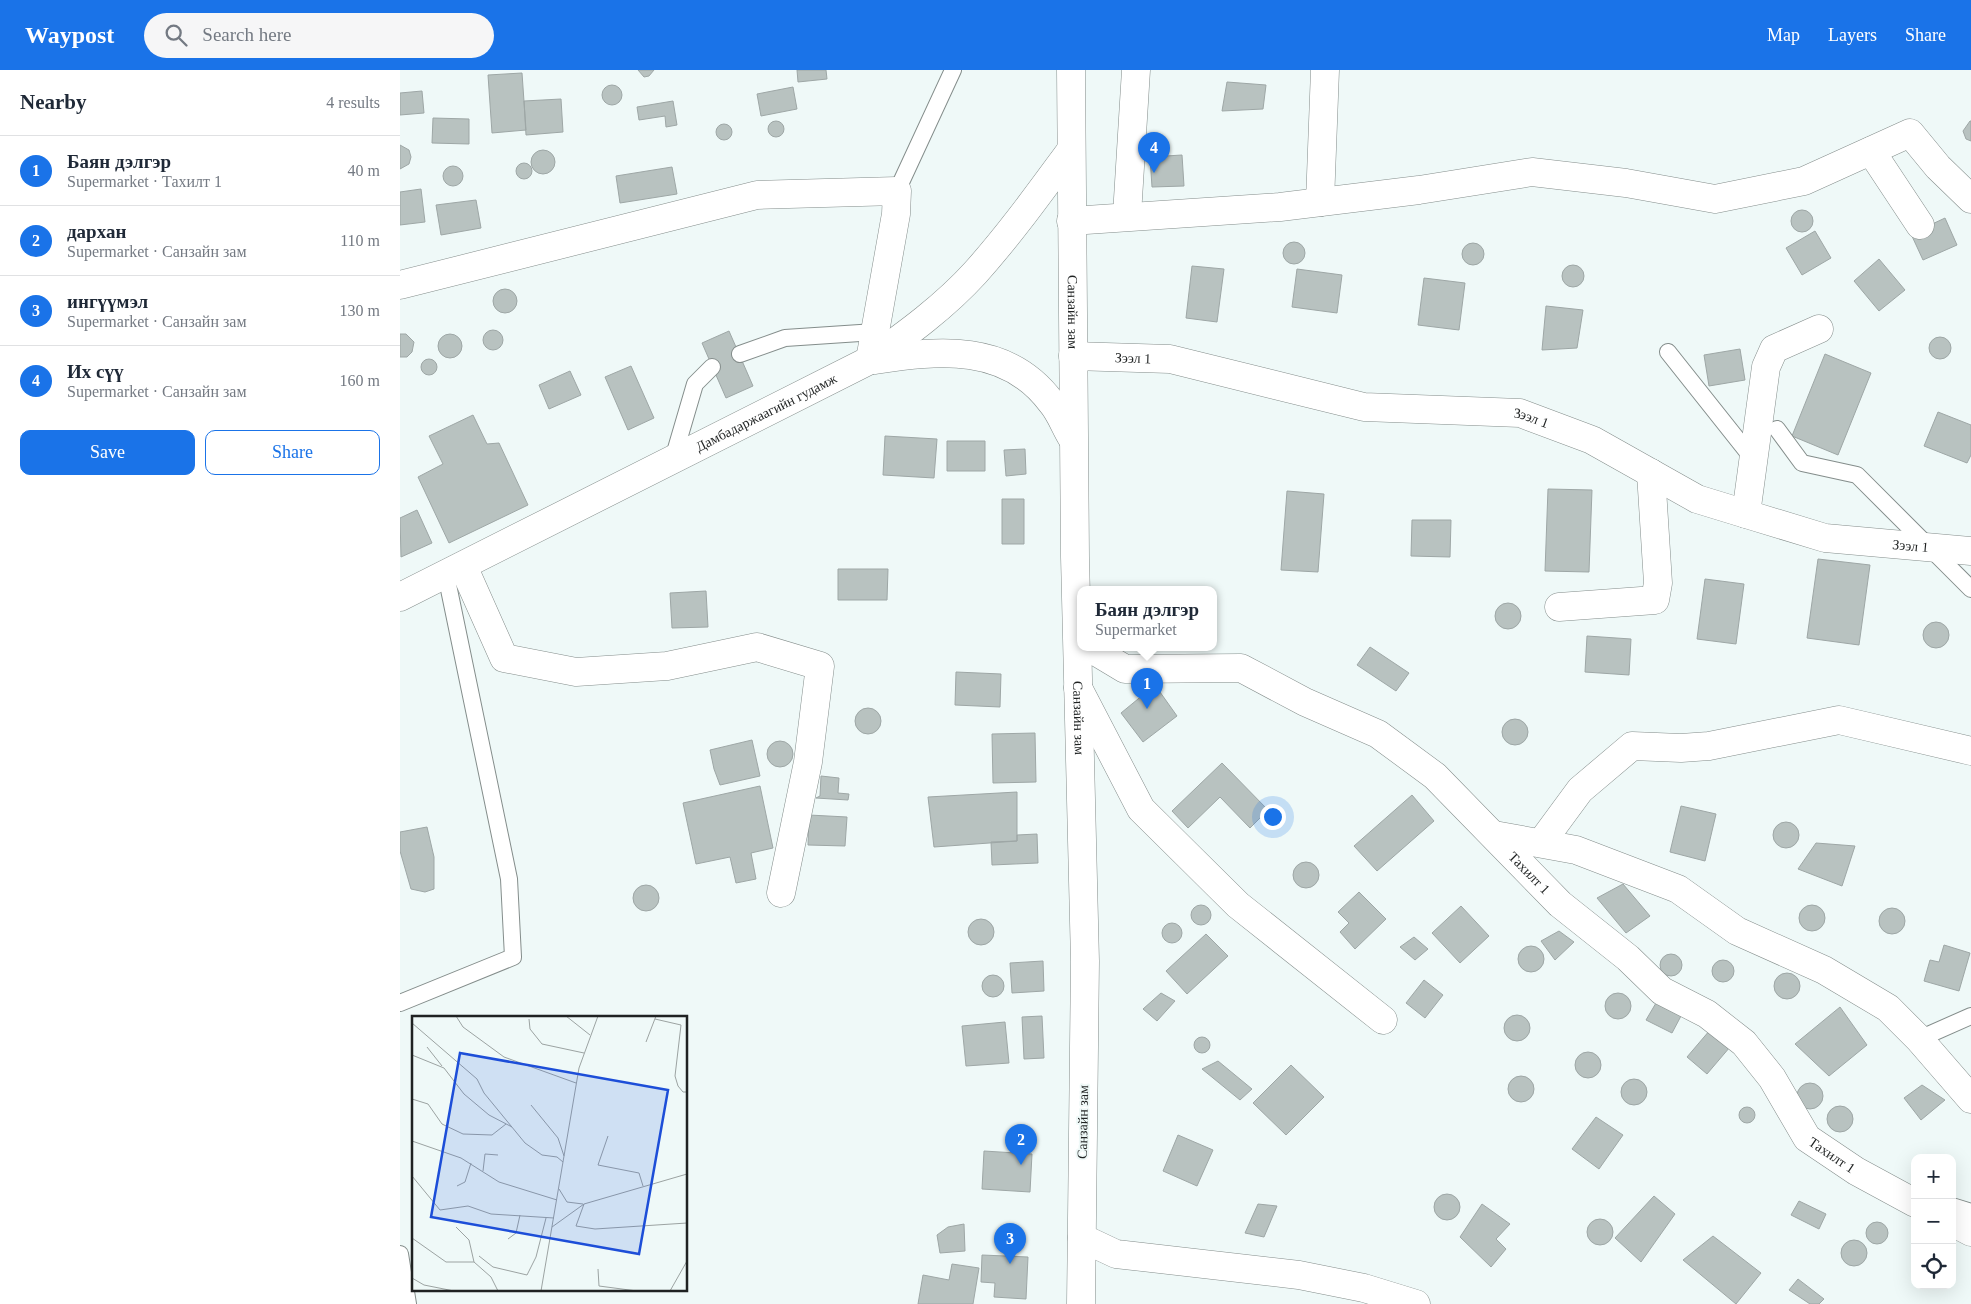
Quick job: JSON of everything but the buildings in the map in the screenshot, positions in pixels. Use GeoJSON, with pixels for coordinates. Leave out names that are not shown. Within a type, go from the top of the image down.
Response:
{"type":"FeatureCollection","features":[{"type":"Feature","properties":{"kind":"street"},"geometry":{"type":"LineString","coordinates":[[1127,215],[1136,70]]}},
{"type":"Feature","properties":{"kind":"street"},"geometry":{"type":"LineString","coordinates":[[1320,202],[1325,70]]}},
{"type":"Feature","properties":{"kind":"street","name":"Санзайн зам"},"geometry":{"type":"LineString","coordinates":[[1069,71],[1074,442],[1080,586]]}},
{"type":"Feature","properties":{"kind":"street"},"geometry":{"type":"LineString","coordinates":[[1071,221],[1127,215],[1280,207],[1418,190],[1532,172],[1626,183],[1715,199],[1804,181],[1910,134],[1938,167],[1971,199]]}},
{"type":"Feature","properties":{"kind":"street","name":"Дамбадаржаагийн гудамж"},"geometry":{"type":"LineString","coordinates":[[400,597],[870,360],[916,327],[974,275],[1013,230],[1070,150]]}},
{"type":"Feature","properties":{"kind":"street"},"geometry":{"type":"LineString","coordinates":[[1871,151],[1920,225]]}},
{"type":"Feature","properties":{"kind":"street"},"geometry":{"type":"LineString","coordinates":[[400,285],[757,195],[897,192],[896,214],[870,360],[930,352],[959,352],[993,359],[1024,376],[1051,401],[1074,442]]}},
{"type":"Feature","properties":{"kind":"street"},"geometry":{"type":"LineString","coordinates":[[1746,514],[1766,366],[1774,349],[1818,329]]}},
{"type":"Feature","properties":{"kind":"street","name":"Зээл 1"},"geometry":{"type":"LineString","coordinates":[[1073,356],[1170,359],[1364,407],[1520,413],[1592,440],[1697,499],[1825,538],[1971,550]]}},
{"type":"Feature","properties":{"kind":"street"},"geometry":{"type":"LineString","coordinates":[[1559,607],[1655,600],[1658,583],[1651,473]]}},
{"type":"Feature","properties":{"kind":"street"},"geometry":{"type":"LineString","coordinates":[[455,570],[504,658],[576,672],[667,666],[757,646],[820,666],[808,762],[781,893]]}},
{"type":"Feature","properties":{"kind":"street","name":"Санзайн зам"},"geometry":{"type":"LineString","coordinates":[[1081,1304],[1085,961],[1078,688],[1082,651]]}},
{"type":"Feature","properties":{"kind":"street","name":"Тахилт 1"},"geometry":{"type":"LineString","coordinates":[[1096,651],[1125,669],[1241,668],[1305,702],[1378,734],[1435,776],[1560,904],[1628,958],[1662,991],[1707,1014],[1744,1043],[1772,1078],[1807,1138],[1856,1171],[1911,1201]]}},
{"type":"Feature","properties":{"kind":"street"},"geometry":{"type":"LineString","coordinates":[[1078,688],[1141,809],[1238,905],[1383,1020]]}},
{"type":"Feature","properties":{"kind":"street"},"geometry":{"type":"LineString","coordinates":[[1541,843],[1580,790],[1632,746],[1681,748],[1710,746],[1839,720],[1971,751]]}},
{"type":"Feature","properties":{"kind":"street"},"geometry":{"type":"LineString","coordinates":[[1494,835],[1576,850],[1678,889],[1737,931],[1824,970],[1888,1008],[1919,1039],[1971,1099]]}},
{"type":"Feature","properties":{"kind":"street"},"geometry":{"type":"LineString","coordinates":[[1956,1224],[1971,1232]]}},
{"type":"Feature","properties":{"kind":"street"},"geometry":{"type":"LineString","coordinates":[[1082,1238],[1116,1254],[1299,1275],[1364,1288],[1416,1304]]}},
{"type":"Feature","properties":{"kind":"lane"},"geometry":{"type":"LineString","coordinates":[[897,192],[953,70]]}},
{"type":"Feature","properties":{"kind":"lane"},"geometry":{"type":"LineString","coordinates":[[740,354],[785,338],[876,332]]}},
{"type":"Feature","properties":{"kind":"lane"},"geometry":{"type":"LineString","coordinates":[[1668,352],[1753,459]]}},
{"type":"Feature","properties":{"kind":"lane"},"geometry":{"type":"LineString","coordinates":[[672,459],[695,384],[712,367]]}},
{"type":"Feature","properties":{"kind":"lane"},"geometry":{"type":"LineString","coordinates":[[1777,429],[1802,463],[1857,475],[1971,589]]}},
{"type":"Feature","properties":{"kind":"lane"},"geometry":{"type":"LineString","coordinates":[[400,1003],[513,957],[509,879],[455,570]]}},
{"type":"Feature","properties":{"kind":"lane"},"geometry":{"type":"LineString","coordinates":[[1919,1039],[1971,1016]]}},
{"type":"Feature","properties":{"kind":"lane"},"geometry":{"type":"LineString","coordinates":[[1876,1182],[1911,1193]]}},
{"type":"Feature","properties":{"kind":"lane"},"geometry":{"type":"LineString","coordinates":[[1956,1207],[1971,1212]]}},
{"type":"Feature","properties":{"kind":"lane"},"geometry":{"type":"LineString","coordinates":[[400,1254],[408,1304]]}},
{"type":"Feature","properties":{"kind":"place","name":"Их сүү"},"geometry":{"type":"Point","coordinates":[1154,173]}},
{"type":"Feature","properties":{"kind":"place","name":"Баян дэлгэр"},"geometry":{"type":"Point","coordinates":[1147,709]}},
{"type":"Feature","properties":{"kind":"place","name":"дархан"},"geometry":{"type":"Point","coordinates":[1021,1165]}},
{"type":"Feature","properties":{"kind":"place","name":"ингүүмэл"},"geometry":{"type":"Point","coordinates":[1010,1264]}}]}
